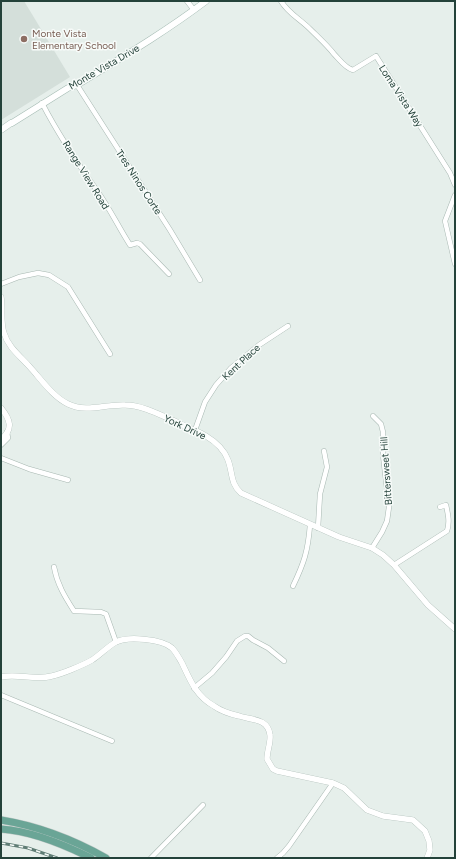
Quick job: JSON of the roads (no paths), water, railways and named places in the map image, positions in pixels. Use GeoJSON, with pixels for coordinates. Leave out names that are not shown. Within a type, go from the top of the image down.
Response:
{"type":"FeatureCollection","features":[{"type":"Feature","properties":{"kind":"main road","name":"Monte Vista Drive"},"geometry":{"type":"LineString","coordinates":[[1,130],[42,103],[68,88],[77,85],[149,40],[206,1]]}},
{"type":"Feature","properties":{"kind":"main road"},"geometry":{"type":"LineString","coordinates":[[1,820],[46,832],[82,846],[106,858]]}},
{"type":"Feature","properties":{"kind":"main road"},"geometry":{"type":"LineString","coordinates":[[1,829],[9,829],[44,838],[91,858]]}},
{"type":"Feature","properties":{"kind":"street"},"geometry":{"type":"LineString","coordinates":[[187,1],[194,10]]}},
{"type":"Feature","properties":{"kind":"street","name":"Loma Vista Way"},"geometry":{"type":"LineString","coordinates":[[281,1],[290,12],[310,29],[348,69],[353,70],[376,56],[450,173],[455,185]]}},
{"type":"Feature","properties":{"kind":"street","name":"Tres Ninos Corte"},"geometry":{"type":"LineString","coordinates":[[77,85],[170,230],[200,280]]}},
{"type":"Feature","properties":{"kind":"street","name":"Range View Road"},"geometry":{"type":"LineString","coordinates":[[42,103],[130,245],[137,243],[140,244],[169,274]]}},
{"type":"Feature","properties":{"kind":"street"},"geometry":{"type":"LineString","coordinates":[[455,195],[445,221],[455,264]]}},
{"type":"Feature","properties":{"kind":"street"},"geometry":{"type":"LineString","coordinates":[[1,284],[27,274],[38,273],[48,275],[68,287],[110,354]]}},
{"type":"Feature","properties":{"kind":"street","name":"York Drive"},"geometry":{"type":"LineString","coordinates":[[1,297],[2,322],[4,334],[9,345],[52,393],[68,404],[82,408],[92,409],[124,404],[132,405],[195,430],[219,445],[228,459],[235,488],[240,493],[310,525],[372,548],[394,565],[428,606],[455,629]]}},
{"type":"Feature","properties":{"kind":"street","name":"Kent Place"},"geometry":{"type":"LineString","coordinates":[[195,430],[205,402],[231,368],[259,345],[288,326]]}},
{"type":"Feature","properties":{"kind":"street"},"geometry":{"type":"LineString","coordinates":[[1,408],[10,422],[7,432],[1,439]]}},
{"type":"Feature","properties":{"kind":"street","name":"Bittersweet Hill"},"geometry":{"type":"LineString","coordinates":[[372,548],[387,521],[389,507],[383,455],[383,432],[381,424],[373,416]]}},
{"type":"Feature","properties":{"kind":"street"},"geometry":{"type":"LineString","coordinates":[[1,445],[8,438],[7,432]]}},
{"type":"Feature","properties":{"kind":"street"},"geometry":{"type":"LineString","coordinates":[[318,528],[320,494],[327,467],[324,451]]}},
{"type":"Feature","properties":{"kind":"street"},"geometry":{"type":"LineString","coordinates":[[1,458],[29,469],[68,480]]}},
{"type":"Feature","properties":{"kind":"street"},"geometry":{"type":"LineString","coordinates":[[394,565],[447,531],[449,527],[449,518],[446,505],[440,507]]}},
{"type":"Feature","properties":{"kind":"street"},"geometry":{"type":"LineString","coordinates":[[293,586],[308,549],[310,525]]}},
{"type":"Feature","properties":{"kind":"street"},"geometry":{"type":"LineString","coordinates":[[54,566],[55,575],[60,588],[74,611],[101,612],[106,614],[116,642]]}},
{"type":"Feature","properties":{"kind":"street"},"geometry":{"type":"LineString","coordinates":[[194,688],[212,673],[237,641],[244,636],[248,636],[268,648],[284,661]]}},
{"type":"Feature","properties":{"kind":"street"},"geometry":{"type":"LineString","coordinates":[[1,677],[18,675],[38,678],[52,676],[91,660],[116,642],[124,639],[148,640],[162,643],[171,648],[179,658],[198,694],[214,706],[241,717],[255,719],[266,725],[270,736],[267,759],[273,769],[344,788],[367,810],[383,816],[409,819],[418,824],[426,833],[430,841],[430,850],[427,858]]}},
{"type":"Feature","properties":{"kind":"street"},"geometry":{"type":"LineString","coordinates":[[1,696],[112,741]]}},
{"type":"Feature","properties":{"kind":"street"},"geometry":{"type":"LineString","coordinates":[[277,858],[283,854],[333,784]]}},
{"type":"Feature","properties":{"kind":"street"},"geometry":{"type":"LineString","coordinates":[[151,858],[203,805]]}},
{"type":"Feature","properties":{"kind":"railway"},"geometry":{"type":"LineString","coordinates":[[1,843],[28,848],[57,858]]}},
{"type":"Feature","properties":{"kind":"place","name":"Monte Vista Elementary School"},"geometry":{"type":"Point","coordinates":[24,39]}}]}
